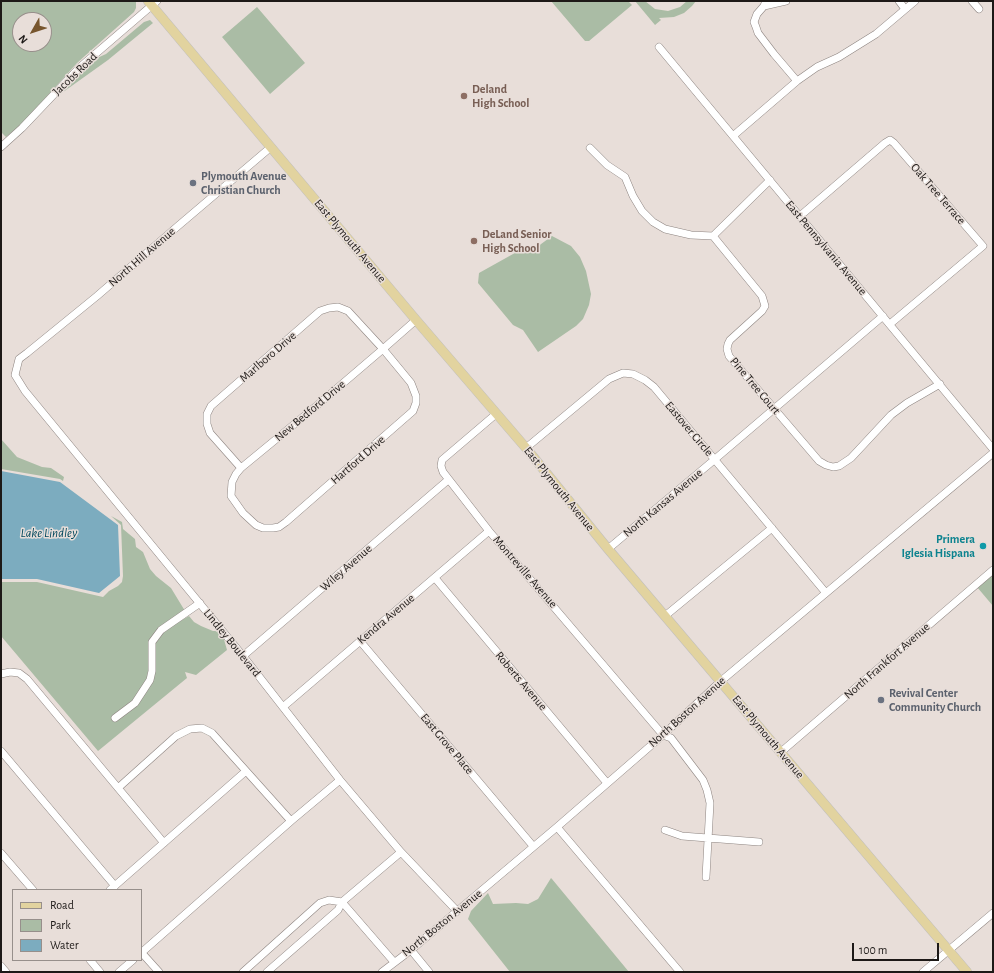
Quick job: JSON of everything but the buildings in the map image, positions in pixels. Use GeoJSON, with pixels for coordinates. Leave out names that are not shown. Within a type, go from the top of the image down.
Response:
{"type":"FeatureCollection","features":[{"type":"Feature","properties":{"kind":"main road","name":"East Plymouth Avenue"},"geometry":{"type":"LineString","coordinates":[[152,2],[416,320],[526,448],[608,549],[967,972]]}},
{"type":"Feature","properties":{"kind":"street"},"geometry":{"type":"LineString","coordinates":[[786,1],[765,4],[754,22],[758,33],[797,81]]}},
{"type":"Feature","properties":{"kind":"street"},"geometry":{"type":"LineString","coordinates":[[899,1],[905,9]]}},
{"type":"Feature","properties":{"kind":"street"},"geometry":{"type":"LineString","coordinates":[[733,136],[797,81],[817,67],[839,57],[876,34],[915,1]]}},
{"type":"Feature","properties":{"kind":"street"},"geometry":{"type":"LineString","coordinates":[[972,1],[979,9]]}},
{"type":"Feature","properties":{"kind":"street","name":"Jacobs Road"},"geometry":{"type":"LineString","coordinates":[[1,147],[22,128],[79,68],[152,2]]}},
{"type":"Feature","properties":{"kind":"street","name":"East Pennsylvania Avenue"},"geometry":{"type":"LineString","coordinates":[[659,46],[993,449]]}},
{"type":"Feature","properties":{"kind":"street","name":"Oak Tree Terrace"},"geometry":{"type":"LineString","coordinates":[[800,216],[885,142],[890,140],[983,246],[890,324]]}},
{"type":"Feature","properties":{"kind":"street","name":"North Hill Avenue"},"geometry":{"type":"LineString","coordinates":[[16,369],[20,359],[27,352],[97,296],[271,147]]}},
{"type":"Feature","properties":{"kind":"street"},"geometry":{"type":"LineString","coordinates":[[590,148],[607,165],[625,177],[627,185],[639,206],[653,222],[665,229],[691,235],[713,236],[770,180]]}},
{"type":"Feature","properties":{"kind":"street","name":"Pine Tree Court"},"geometry":{"type":"LineString","coordinates":[[713,236],[762,296],[765,306],[762,311],[730,340],[727,349],[729,356],[818,461],[826,466],[840,466],[851,458],[891,415],[940,384]]}},
{"type":"Feature","properties":{"kind":"street","name":"Marlboro Drive"},"geometry":{"type":"LineString","coordinates":[[241,468],[210,434],[207,424],[207,414],[211,406],[320,311],[338,307],[348,311],[383,349]]}},
{"type":"Feature","properties":{"kind":"street","name":"North Kansas Avenue"},"geometry":{"type":"LineString","coordinates":[[608,549],[883,316]]}},
{"type":"Feature","properties":{"kind":"street","name":"New Bedford Drive"},"geometry":{"type":"LineString","coordinates":[[242,511],[231,496],[232,482],[241,468],[416,320]]}},
{"type":"Feature","properties":{"kind":"street","name":"Hartford Drive"},"geometry":{"type":"LineString","coordinates":[[242,511],[256,525],[263,528],[279,527],[413,411],[416,396],[411,383],[383,349]]}},
{"type":"Feature","properties":{"kind":"street","name":"Lindley Boulevard"},"geometry":{"type":"LineString","coordinates":[[16,369],[15,375],[19,383],[243,656],[340,780],[401,852],[457,911]]}},
{"type":"Feature","properties":{"kind":"street","name":"Eastover Circle"},"geometry":{"type":"LineString","coordinates":[[526,448],[609,379],[623,373],[633,374],[645,380],[654,387],[826,593]]}},
{"type":"Feature","properties":{"kind":"street","name":"Montreville Avenue"},"geometry":{"type":"LineString","coordinates":[[496,414],[442,460],[441,466],[443,472],[489,531],[663,735],[671,738],[703,780],[710,803],[706,877]]}},
{"type":"Feature","properties":{"kind":"street","name":"North Boston Avenue"},"geometry":{"type":"LineString","coordinates":[[382,972],[557,827],[663,735],[721,681],[993,453]]}},
{"type":"Feature","properties":{"kind":"street","name":"Wiley Avenue"},"geometry":{"type":"LineString","coordinates":[[243,656],[448,480]]}},
{"type":"Feature","properties":{"kind":"street"},"geometry":{"type":"LineString","coordinates":[[665,616],[772,528]]}},
{"type":"Feature","properties":{"kind":"street","name":"Kendra Avenue"},"geometry":{"type":"LineString","coordinates":[[283,707],[489,531]]}},
{"type":"Feature","properties":{"kind":"street","name":"North Frankfort Avenue"},"geometry":{"type":"LineString","coordinates":[[781,752],[993,570]]}},
{"type":"Feature","properties":{"kind":"street","name":"Roberts Avenue"},"geometry":{"type":"LineString","coordinates":[[435,578],[607,783]]}},
{"type":"Feature","properties":{"kind":"street"},"geometry":{"type":"LineString","coordinates":[[115,718],[135,703],[150,680],[152,671],[152,642],[161,630],[200,603]]}},
{"type":"Feature","properties":{"kind":"street","name":"East Grove Place"},"geometry":{"type":"LineString","coordinates":[[360,641],[533,846]]}},
{"type":"Feature","properties":{"kind":"street"},"geometry":{"type":"LineString","coordinates":[[1,674],[19,673],[27,679],[164,843]]}},
{"type":"Feature","properties":{"kind":"street"},"geometry":{"type":"LineString","coordinates":[[118,788],[176,736],[197,727],[207,729],[212,733],[291,821]]}},
{"type":"Feature","properties":{"kind":"street"},"geometry":{"type":"LineString","coordinates":[[1,751],[112,888],[246,771]]}},
{"type":"Feature","properties":{"kind":"street"},"geometry":{"type":"LineString","coordinates":[[142,951],[340,780]]}},
{"type":"Feature","properties":{"kind":"street"},"geometry":{"type":"LineString","coordinates":[[557,827],[680,972]]}},
{"type":"Feature","properties":{"kind":"street"},"geometry":{"type":"LineString","coordinates":[[665,830],[682,836],[759,842]]}},
{"type":"Feature","properties":{"kind":"street"},"geometry":{"type":"LineString","coordinates":[[267,972],[338,910],[342,902],[401,852]]}},
{"type":"Feature","properties":{"kind":"street"},"geometry":{"type":"LineString","coordinates":[[1,853],[32,889]]}},
{"type":"Feature","properties":{"kind":"street"},"geometry":{"type":"LineString","coordinates":[[243,972],[320,903],[329,900],[342,902],[394,962]]}},
{"type":"Feature","properties":{"kind":"street"},"geometry":{"type":"LineString","coordinates":[[923,972],[993,912]]}},
{"type":"Feature","properties":{"kind":"street"},"geometry":{"type":"LineString","coordinates":[[410,950],[429,972]]}},
{"type":"Feature","properties":{"kind":"street"},"geometry":{"type":"LineString","coordinates":[[142,953],[159,972]]}},
{"type":"Feature","properties":{"kind":"street"},"geometry":{"type":"LineString","coordinates":[[91,961],[100,972]]}},
{"type":"Feature","properties":{"kind":"street"},"geometry":{"type":"LineString","coordinates":[[119,972],[132,961]]}},
{"type":"Feature","properties":{"kind":"street"},"geometry":{"type":"LineString","coordinates":[[1,966],[6,972]]}},
{"type":"Feature","properties":{"kind":"green space"},"geometry":{"type":"Polygon","coordinates":[[[1,1],[136,2],[134,12],[77,63],[22,124],[6,137],[1,132],[1,1]]]}},
{"type":"Feature","properties":{"kind":"green space"},"geometry":{"type":"Polygon","coordinates":[[[551,1],[628,1],[632,5],[589,41],[585,41],[551,1]]]}},
{"type":"Feature","properties":{"kind":"green space"},"geometry":{"type":"Polygon","coordinates":[[[635,1],[645,1],[655,9],[668,11],[680,7],[687,1],[696,1],[684,13],[674,17],[659,18],[661,20],[655,25],[635,1]]]}},
{"type":"Feature","properties":{"kind":"green space"},"geometry":{"type":"Polygon","coordinates":[[[257,7],[305,63],[270,94],[222,37],[257,7]]]}},
{"type":"Feature","properties":{"kind":"green space"},"geometry":{"type":"Polygon","coordinates":[[[150,20],[153,23],[108,60],[59,95],[95,59],[106,54],[144,22],[150,20]]]}},
{"type":"Feature","properties":{"kind":"green space"},"geometry":{"type":"Polygon","coordinates":[[[552,236],[571,246],[580,257],[586,271],[591,294],[589,305],[583,319],[576,326],[538,352],[523,330],[513,325],[478,283],[479,273],[522,249],[537,247],[552,236]]]}},
{"type":"Feature","properties":{"kind":"green space"},"geometry":{"type":"Polygon","coordinates":[[[1,439],[17,457],[42,467],[51,468],[64,477],[63,481],[60,479],[1,469],[1,439]]]}},
{"type":"Feature","properties":{"kind":"green space"},"geometry":{"type":"Polygon","coordinates":[[[111,516],[122,522],[123,529],[135,539],[136,547],[143,552],[150,569],[171,588],[185,611],[149,642],[147,680],[133,701],[111,718],[114,722],[137,705],[149,688],[153,681],[155,643],[163,632],[173,625],[189,616],[194,622],[201,626],[213,631],[218,631],[223,636],[227,650],[196,675],[185,672],[187,678],[98,751],[1,636],[1,582],[37,582],[103,597],[122,582],[123,576],[121,525],[111,516]]]}},
{"type":"Feature","properties":{"kind":"green space"},"geometry":{"type":"Polygon","coordinates":[[[993,573],[993,606],[977,587],[993,573]]]}},
{"type":"Feature","properties":{"kind":"green space"},"geometry":{"type":"Polygon","coordinates":[[[551,878],[629,972],[510,972],[468,919],[471,911],[488,893],[493,904],[528,904],[538,899],[551,878]]]}},
{"type":"Feature","properties":{"kind":"water","name":"Lake Lindley"},"geometry":{"type":"Polygon","coordinates":[[[1,471],[60,482],[118,525],[120,576],[99,593],[37,579],[1,579],[1,471]]]}},
{"type":"Feature","properties":{"kind":"place","name":"Deland High School"},"geometry":{"type":"Point","coordinates":[464,96]}},
{"type":"Feature","properties":{"kind":"place","name":"Plymouth Avenue Christian Church"},"geometry":{"type":"Point","coordinates":[193,183]}},
{"type":"Feature","properties":{"kind":"place","name":"DeLand Senior High School"},"geometry":{"type":"Point","coordinates":[474,241]}},
{"type":"Feature","properties":{"kind":"place","name":"Primera Iglesia Hispana"},"geometry":{"type":"Point","coordinates":[983,546]}},
{"type":"Feature","properties":{"kind":"place","name":"Revival Center Community Church"},"geometry":{"type":"Point","coordinates":[881,700]}}]}
